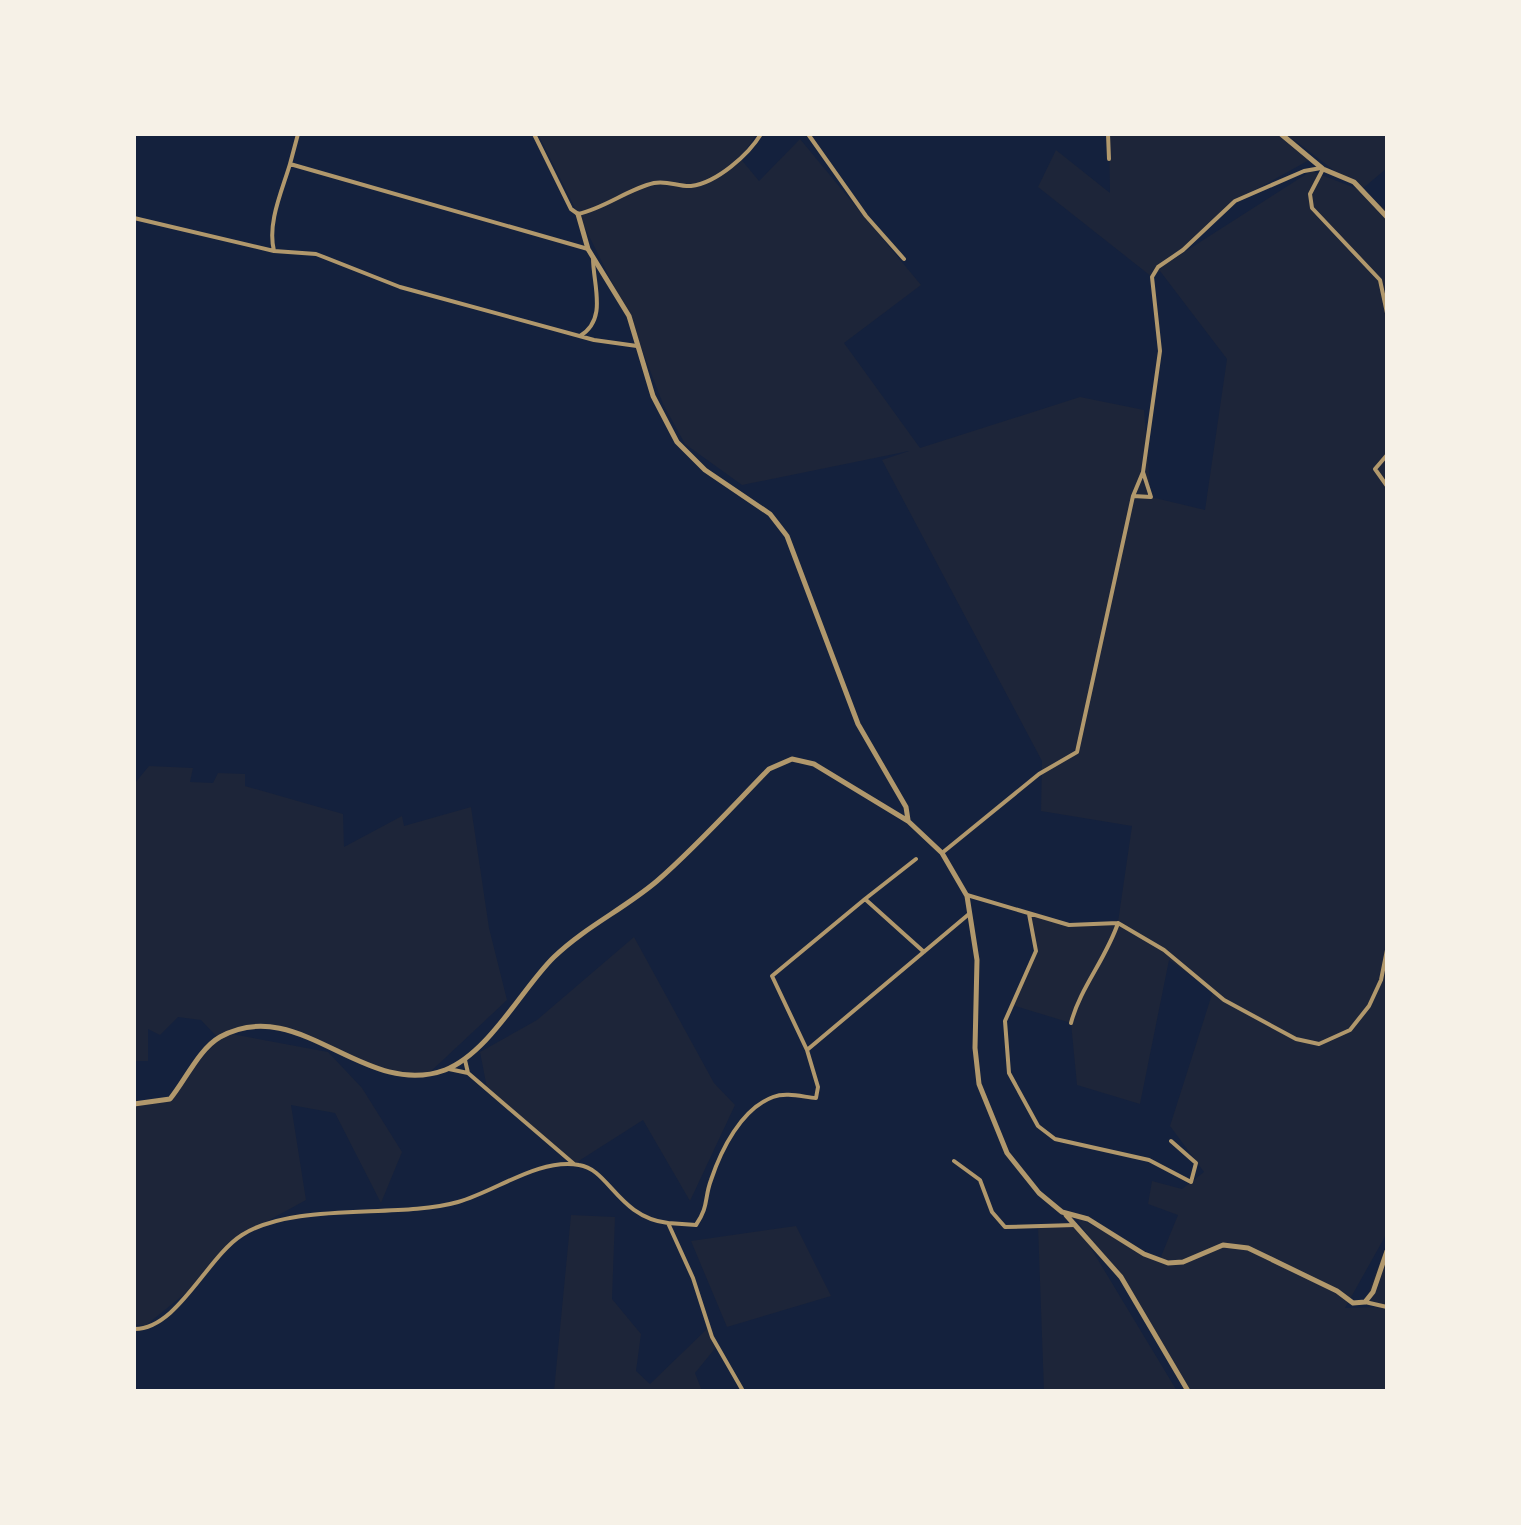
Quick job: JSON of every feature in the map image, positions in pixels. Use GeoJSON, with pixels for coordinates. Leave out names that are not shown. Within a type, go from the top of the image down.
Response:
{"type":"FeatureCollection","features":[{"type":"Feature","properties":{"kind":"street"},"geometry":{"type":"LineString","coordinates":[[274,251],[271,239],[276,212],[298,134]]}},
{"type":"Feature","properties":{"kind":"street"},"geometry":{"type":"LineString","coordinates":[[534,134],[571,209],[578,214],[588,249],[629,316],[653,396],[687,456],[739,496],[770,514],[787,536],[858,724],[906,807],[908,821]]}},
{"type":"Feature","properties":{"kind":"street"},"geometry":{"type":"LineString","coordinates":[[578,214],[652,183],[691,186],[705,181],[734,164],[753,147],[761,134]]}},
{"type":"Feature","properties":{"kind":"street"},"geometry":{"type":"LineString","coordinates":[[808,134],[866,216],[904,259]]}},
{"type":"Feature","properties":{"kind":"street"},"geometry":{"type":"LineString","coordinates":[[1108,134],[1109,159]]}},
{"type":"Feature","properties":{"kind":"street"},"geometry":{"type":"LineString","coordinates":[[1281,134],[1322,168],[1354,182],[1387,217]]}},
{"type":"Feature","properties":{"kind":"street"},"geometry":{"type":"LineString","coordinates":[[290,164],[588,249]]}},
{"type":"Feature","properties":{"kind":"street"},"geometry":{"type":"LineString","coordinates":[[1322,168],[1310,194],[1312,208],[1380,280],[1387,313]]}},
{"type":"Feature","properties":{"kind":"street"},"geometry":{"type":"LineString","coordinates":[[942,853],[1039,774],[1077,752],[1133,496],[1143,472],[1160,363],[1152,277],[1158,267],[1183,250],[1235,201],[1304,171],[1322,168]]}},
{"type":"Feature","properties":{"kind":"street"},"geometry":{"type":"LineString","coordinates":[[134,218],[274,251],[316,254],[400,287],[580,336],[631,347],[639,345]]}},
{"type":"Feature","properties":{"kind":"street"},"geometry":{"type":"LineString","coordinates":[[580,336],[590,330],[596,317],[593,258]]}},
{"type":"Feature","properties":{"kind":"street"},"geometry":{"type":"LineString","coordinates":[[1387,455],[1375,469],[1387,486]]}},
{"type":"Feature","properties":{"kind":"street"},"geometry":{"type":"LineString","coordinates":[[1133,496],[1151,497],[1143,472]]}},
{"type":"Feature","properties":{"kind":"street"},"geometry":{"type":"LineString","coordinates":[[449,1069],[507,1018],[550,960],[575,936],[656,882],[769,769],[792,759],[814,764],[908,821],[942,853],[966,895],[977,960],[975,1048],[986,1104],[1018,1171],[1077,1225],[1121,1277],[1188,1391]]}},
{"type":"Feature","properties":{"kind":"street"},"geometry":{"type":"LineString","coordinates":[[134,1329],[144,1329],[165,1317],[242,1235],[276,1223],[332,1213],[457,1202],[536,1170],[574,1164],[589,1166],[618,1199],[637,1213],[668,1223],[696,1225],[708,1208],[709,1184],[729,1139],[764,1102],[785,1095],[816,1098],[818,1087],[807,1050],[772,976],[916,859]]}},
{"type":"Feature","properties":{"kind":"street"},"geometry":{"type":"LineString","coordinates":[[966,895],[1069,925],[1118,923],[1164,950],[1224,1000],[1296,1039],[1319,1044],[1350,1030],[1369,1006],[1381,980],[1387,950]]}},
{"type":"Feature","properties":{"kind":"street"},"geometry":{"type":"LineString","coordinates":[[865,899],[924,952]]}},
{"type":"Feature","properties":{"kind":"street"},"geometry":{"type":"LineString","coordinates":[[807,1050],[969,914]]}},
{"type":"Feature","properties":{"kind":"street"},"geometry":{"type":"LineString","coordinates":[[1029,914],[1036,951],[1005,1021],[1009,1073],[1038,1126],[1055,1139],[1149,1160],[1191,1182],[1196,1163],[1171,1141]]}},
{"type":"Feature","properties":{"kind":"street"},"geometry":{"type":"LineString","coordinates":[[1071,1023],[1076,1003],[1102,964],[1118,923]]}},
{"type":"Feature","properties":{"kind":"street"},"geometry":{"type":"LineString","coordinates":[[134,1104],[170,1099],[218,1038],[246,1029],[280,1029],[311,1036],[370,1067],[409,1078],[449,1069],[468,1073],[574,1164]]}},
{"type":"Feature","properties":{"kind":"street"},"geometry":{"type":"LineString","coordinates":[[465,1056],[468,1073]]}},
{"type":"Feature","properties":{"kind":"street"},"geometry":{"type":"LineString","coordinates":[[954,1161],[980,1180],[992,1212],[1005,1227],[1077,1225]]}},
{"type":"Feature","properties":{"kind":"street"},"geometry":{"type":"LineString","coordinates":[[1062,1212],[1088,1219],[1144,1254],[1168,1263],[1183,1262],[1223,1245],[1248,1248],[1337,1291],[1353,1303],[1387,1307]]}},
{"type":"Feature","properties":{"kind":"street"},"geometry":{"type":"LineString","coordinates":[[668,1223],[693,1278],[712,1337],[743,1391]]}},
{"type":"Feature","properties":{"kind":"street"},"geometry":{"type":"LineString","coordinates":[[1365,1302],[1373,1292],[1387,1251]]}},
{"type":"Feature","properties":{"kind":"shaded area"},"geometry":{"type":"Polygon","coordinates":[[[538,134],[757,134],[740,158],[759,181],[800,139],[921,285],[844,343],[920,448],[1080,397],[1144,410],[1151,497],[1205,510],[1227,359],[1160,271],[1152,277],[1038,187],[1056,150],[1110,193],[1109,134],[1387,134],[1387,168],[1361,190],[1387,210],[1387,1233],[1345,1308],[1376,1307],[1365,1302],[1387,1243],[1387,1391],[1188,1391],[1139,1306],[1074,1216],[1160,1259],[1178,1215],[1148,1204],[1152,1181],[1182,1189],[1204,1172],[1170,1126],[1213,991],[1169,960],[1140,1104],[1077,1085],[1071,1023],[1012,1005],[1036,951],[1029,914],[1069,925],[1118,922],[1132,826],[1041,811],[1042,761],[882,460],[909,451],[742,485],[685,444],[663,404],[629,316],[538,134]],[[1293,139],[1311,159],[1241,198],[1172,260],[1311,171],[1358,189],[1293,139]]]}},
{"type":"Feature","properties":{"kind":"shaded area"},"geometry":{"type":"Polygon","coordinates":[[[149,766],[193,768],[190,782],[213,783],[218,773],[245,774],[245,786],[343,814],[344,847],[402,816],[404,826],[471,807],[489,928],[507,1000],[428,1074],[380,1070],[288,1030],[252,1028],[232,1034],[328,1052],[362,1088],[402,1152],[381,1203],[335,1113],[291,1105],[306,1200],[242,1235],[192,1288],[145,1326],[134,1324],[134,1105],[170,1098],[218,1038],[201,1020],[178,1017],[160,1035],[148,1029],[148,1061],[134,1061],[134,801],[135,783],[149,766]]]}},
{"type":"Feature","properties":{"kind":"shaded area"},"geometry":{"type":"Polygon","coordinates":[[[634,937],[714,1083],[735,1105],[690,1201],[643,1120],[574,1164],[487,1088],[480,1052],[537,1020],[634,937]]]}},
{"type":"Feature","properties":{"kind":"shaded area"},"geometry":{"type":"Polygon","coordinates":[[[571,1215],[615,1217],[612,1299],[641,1334],[636,1371],[650,1384],[709,1327],[717,1346],[695,1373],[702,1391],[554,1391],[571,1215]]]}},
{"type":"Feature","properties":{"kind":"shaded area"},"geometry":{"type":"Polygon","coordinates":[[[1077,1225],[1177,1391],[1044,1391],[1038,1226],[1077,1225]]]}},
{"type":"Feature","properties":{"kind":"shaded area"},"geometry":{"type":"Polygon","coordinates":[[[796,1226],[831,1296],[727,1327],[691,1241],[796,1226]]]}}]}
